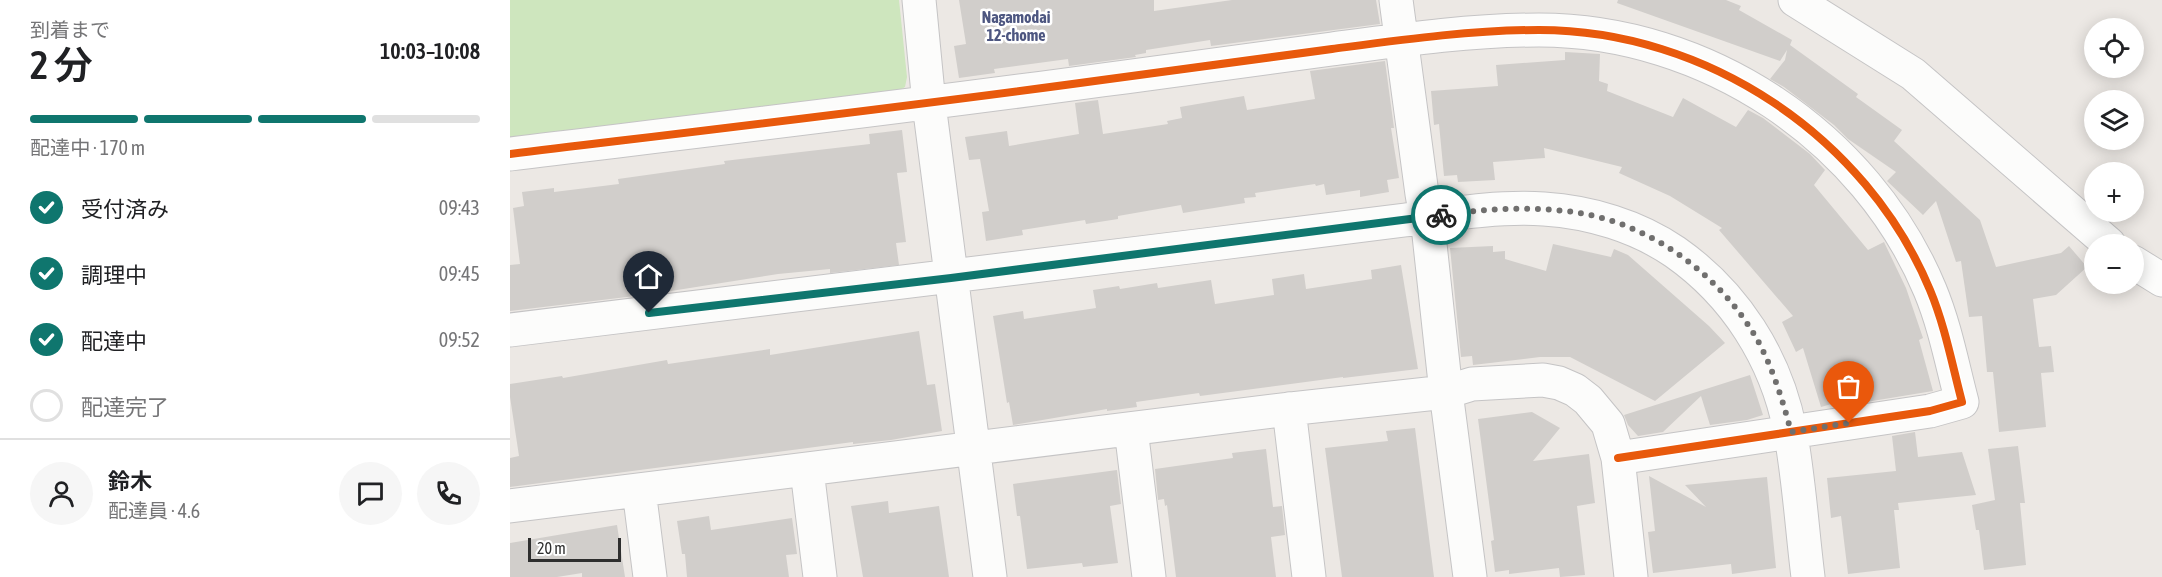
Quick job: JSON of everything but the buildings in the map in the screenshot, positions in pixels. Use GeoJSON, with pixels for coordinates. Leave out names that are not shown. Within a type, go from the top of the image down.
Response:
{"type":"FeatureCollection","features":[{"type":"Feature","properties":{"kind":"street"},"geometry":{"type":"LineString","coordinates":[[919,0],[929,104],[990,577]]}},
{"type":"Feature","properties":{"kind":"street"},"geometry":{"type":"LineString","coordinates":[[1396,0],[1470,577]]}},
{"type":"Feature","properties":{"kind":"street"},"geometry":{"type":"LineString","coordinates":[[1795,0],[1913,74],[2097,234]]}},
{"type":"Feature","properties":{"kind":"street"},"geometry":{"type":"LineString","coordinates":[[510,154],[929,104],[1401,40],[1540,30],[1624,39],[1665,50],[1705,64],[1752,88],[1778,105],[1840,156],[1867,186],[1891,218],[1912,253],[1929,289],[1943,327],[1962,402],[1930,411],[1618,458]]}},
{"type":"Feature","properties":{"kind":"street"},"geometry":{"type":"LineString","coordinates":[[510,330],[951,278],[1425,217],[1540,208],[1575,212],[1619,224],[1671,250],[1697,268],[1741,315],[1758,342],[1784,404],[1791,432],[1808,577]]}},
{"type":"Feature","properties":{"kind":"street"},"geometry":{"type":"LineString","coordinates":[[2144,268],[2162,280]]}},
{"type":"Feature","properties":{"kind":"street"},"geometry":{"type":"LineString","coordinates":[[510,506],[1289,409],[1446,392],[1472,384],[1526,379],[1543,380],[1559,383],[1575,390],[1599,411],[1608,424],[1618,458],[1631,577]]}},
{"type":"Feature","properties":{"kind":"street"},"geometry":{"type":"LineString","coordinates":[[1289,409],[1309,577]]}},
{"type":"Feature","properties":{"kind":"street"},"geometry":{"type":"LineString","coordinates":[[1131,429],[1149,577]]}},
{"type":"Feature","properties":{"kind":"street"},"geometry":{"type":"LineString","coordinates":[[807,470],[820,577]]}},
{"type":"Feature","properties":{"kind":"street"},"geometry":{"type":"LineString","coordinates":[[639,490],[650,577]]}},
{"type":"Feature","properties":{"kind":"green space"},"geometry":{"type":"Polygon","coordinates":[[[510,0],[899,0],[907,77],[905,87],[895,93],[510,141],[510,0]]]}},
{"type":"Feature","properties":{"kind":"cycle path"},"geometry":{"type":"LineString","coordinates":[[510,154],[880,109],[1383,42],[1461,34],[1539,30],[1601,35],[1662,49],[1719,72],[1773,102],[1822,140],[1865,184],[1902,235],[1930,290],[1944,331],[1962,402],[1930,411],[1618,458]]}},
{"type":"Feature","properties":{"kind":"way so far"},"geometry":{"type":"LineString","coordinates":[[1441,215],[1540,208],[1575,212],[1609,220],[1641,233],[1697,268],[1741,315],[1758,342],[1771,370],[1784,404],[1791,432],[1849,423]]}},
{"type":"Feature","properties":{"kind":"district","name":"Nagamodai 12-chome"},"geometry":{"type":"Point","coordinates":[1016,26]}},
{"type":"Feature","properties":{"kind":"route"},"geometry":{"type":"LineString","coordinates":[[649,313],[951,278],[1441,215]]}}]}
